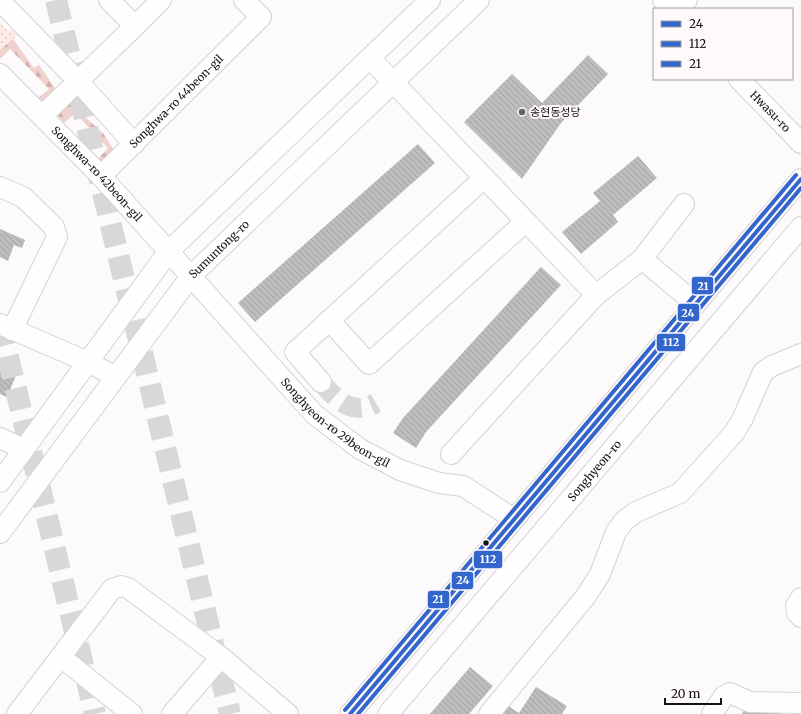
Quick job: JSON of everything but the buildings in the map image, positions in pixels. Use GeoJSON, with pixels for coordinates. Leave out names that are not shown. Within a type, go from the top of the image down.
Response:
{"type":"FeatureCollection","features":[{"type":"Feature","properties":{"kind":"street"},"geometry":{"type":"LineString","coordinates":[[109,0],[135,26]]}},
{"type":"Feature","properties":{"kind":"street"},"geometry":{"type":"LineString","coordinates":[[43,115],[161,0]]}},
{"type":"Feature","properties":{"kind":"street","name":"Songhwa-ro 44beon-gil"},"geometry":{"type":"LineString","coordinates":[[0,1],[78,81],[134,144],[261,17],[244,0]]}},
{"type":"Feature","properties":{"kind":"street"},"geometry":{"type":"LineString","coordinates":[[0,482],[169,251],[430,0]]}},
{"type":"Feature","properties":{"kind":"street","name":"Sumuntong-ro"},"geometry":{"type":"LineString","coordinates":[[0,533],[191,276],[479,0]]}},
{"type":"Feature","properties":{"kind":"street"},"geometry":{"type":"LineString","coordinates":[[663,0],[671,8]]}},
{"type":"Feature","properties":{"kind":"street"},"geometry":{"type":"LineString","coordinates":[[679,8],[687,0]]}},
{"type":"Feature","properties":{"kind":"street"},"geometry":{"type":"LineString","coordinates":[[370,58],[596,295]]}},
{"type":"Feature","properties":{"kind":"street","name":"Songhwa-ro 42beon-gil"},"geometry":{"type":"LineString","coordinates":[[0,74],[43,115],[101,176],[191,276]]}},
{"type":"Feature","properties":{"kind":"street","name":"Hwasu-ro"},"geometry":{"type":"LineString","coordinates":[[740,80],[801,143]]}},
{"type":"Feature","properties":{"kind":"street"},"geometry":{"type":"LineString","coordinates":[[101,176],[134,144]]}},
{"type":"Feature","properties":{"kind":"street"},"geometry":{"type":"LineString","coordinates":[[321,382],[295,352],[484,178]]}},
{"type":"Feature","properties":{"kind":"street"},"geometry":{"type":"LineString","coordinates":[[350,714],[801,179]]}},
{"type":"Feature","properties":{"kind":"street"},"geometry":{"type":"LineString","coordinates":[[0,187],[23,197],[54,227],[57,237],[54,247],[6,327],[88,362],[116,377]]}},
{"type":"Feature","properties":{"kind":"street"},"geometry":{"type":"LineString","coordinates":[[451,454],[596,295],[642,259],[684,204]]}},
{"type":"Feature","properties":{"kind":"street"},"geometry":{"type":"LineString","coordinates":[[328,320],[369,364],[525,222]]}},
{"type":"Feature","properties":{"kind":"street","name":"Songhyeon-ro"},"geometry":{"type":"LineString","coordinates":[[388,714],[801,226]]}},
{"type":"Feature","properties":{"kind":"street"},"geometry":{"type":"LineString","coordinates":[[642,259],[696,304]]}},
{"type":"Feature","properties":{"kind":"street","name":"Songhyeon-ro 29beon-gil"},"geometry":{"type":"LineString","coordinates":[[191,276],[314,414],[360,449],[400,470],[439,482],[463,486],[514,519]]}},
{"type":"Feature","properties":{"kind":"street"},"geometry":{"type":"LineString","coordinates":[[489,714],[586,596],[600,574],[616,532],[624,521],[636,512],[680,493],[734,433],[744,418],[764,372],[772,366],[801,354]]}},
{"type":"Feature","properties":{"kind":"street"},"geometry":{"type":"LineString","coordinates":[[0,438],[24,449]]}},
{"type":"Feature","properties":{"kind":"street"},"geometry":{"type":"LineString","coordinates":[[17,714],[112,589],[121,586],[128,588],[221,657],[288,714]]}},
{"type":"Feature","properties":{"kind":"street"},"geometry":{"type":"LineString","coordinates":[[801,598],[796,606],[797,613],[801,617]]}},
{"type":"Feature","properties":{"kind":"street"},"geometry":{"type":"LineString","coordinates":[[61,657],[123,711]]}},
{"type":"Feature","properties":{"kind":"street"},"geometry":{"type":"LineString","coordinates":[[172,714],[221,657]]}},
{"type":"Feature","properties":{"kind":"street"},"geometry":{"type":"LineString","coordinates":[[712,714],[724,696],[730,693],[750,702],[801,703]]}},
{"type":"Feature","properties":{"kind":"shaded area"},"geometry":{"type":"Polygon","coordinates":[[[0,23],[8,31],[11,29],[18,35],[0,50],[0,23]]]}},
{"type":"Feature","properties":{"kind":"green space"},"geometry":{"type":"Polygon","coordinates":[[[13,39],[34,68],[39,65],[57,91],[44,101],[37,99],[49,89],[10,49],[0,59],[0,50],[13,39]]]}},
{"type":"Feature","properties":{"kind":"green space"},"geometry":{"type":"Polygon","coordinates":[[[68,102],[103,133],[117,155],[103,162],[98,159],[108,148],[75,113],[64,123],[58,116],[68,102]]]}},
{"type":"Feature","properties":{"kind":"tunnel"},"geometry":{"type":"LineString","coordinates":[[56,0],[230,714]]}},
{"type":"Feature","properties":{"kind":"tunnel"},"geometry":{"type":"LineString","coordinates":[[0,324],[95,714]]}},
{"type":"Feature","properties":{"kind":"tunnel"},"geometry":{"type":"LineString","coordinates":[[321,382],[339,400],[352,407],[367,407],[376,403]]}},
{"type":"Feature","properties":{"kind":"transit line","name":"21"},"geometry":{"type":"LineString","coordinates":[[345,710],[796,175]]}},
{"type":"Feature","properties":{"kind":"transit line","name":"24"},"geometry":{"type":"LineString","coordinates":[[350,714],[801,179]]}},
{"type":"Feature","properties":{"kind":"transit line","name":"112"},"geometry":{"type":"LineString","coordinates":[[358,714],[801,188]]}},
{"type":"Feature","properties":{"kind":"place","name":"송현동성당"},"geometry":{"type":"Point","coordinates":[522,112]}}]}
